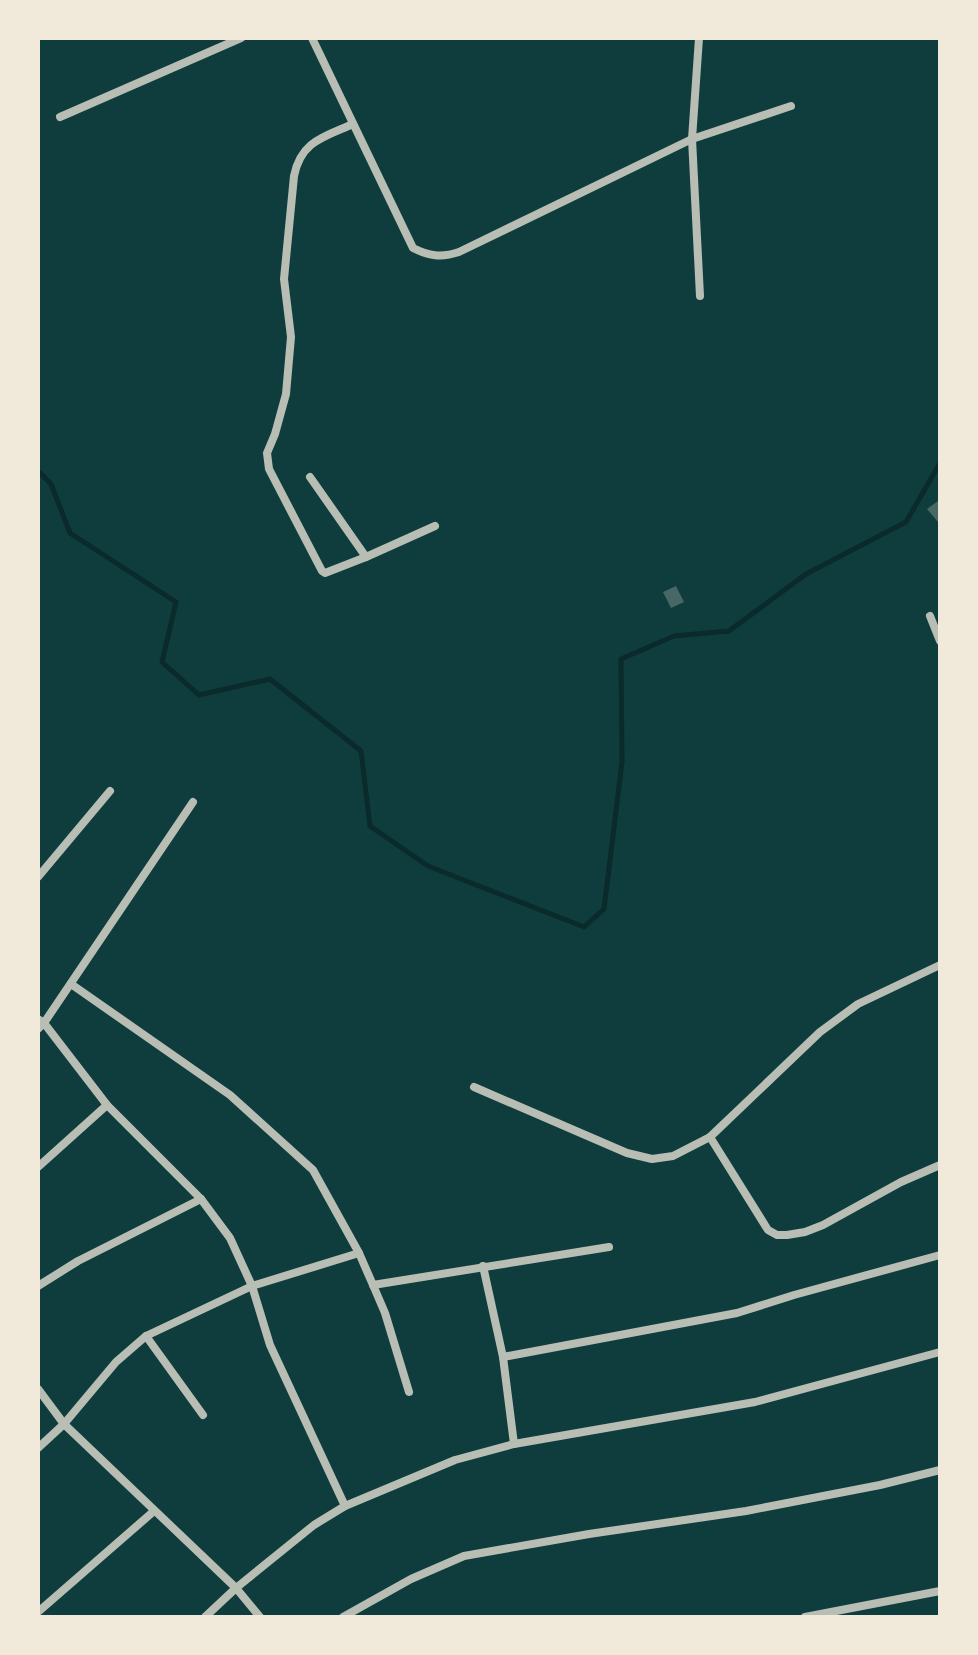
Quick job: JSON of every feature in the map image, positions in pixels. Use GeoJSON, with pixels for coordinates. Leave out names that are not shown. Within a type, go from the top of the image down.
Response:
{"type":"FeatureCollection","features":[{"type":"Feature","properties":{"kind":"street"},"geometry":{"type":"LineString","coordinates":[[60,117],[241,38]]}},
{"type":"Feature","properties":{"kind":"street"},"geometry":{"type":"LineString","coordinates":[[312,38],[413,248],[429,256],[448,256],[459,252],[692,139],[791,106]]}},
{"type":"Feature","properties":{"kind":"street"},"geometry":{"type":"LineString","coordinates":[[699,38],[692,139],[700,296]]}},
{"type":"Feature","properties":{"kind":"street"},"geometry":{"type":"LineString","coordinates":[[353,124],[316,140],[301,153],[296,163],[284,279],[291,337],[286,394],[267,461],[322,571],[328,572],[366,557],[435,526]]}},
{"type":"Feature","properties":{"kind":"street"},"geometry":{"type":"LineString","coordinates":[[310,477],[366,557]]}},
{"type":"Feature","properties":{"kind":"street"},"geometry":{"type":"LineString","coordinates":[[930,616],[940,641]]}},
{"type":"Feature","properties":{"kind":"street"},"geometry":{"type":"LineString","coordinates":[[38,877],[110,791]]}},
{"type":"Feature","properties":{"kind":"street"},"geometry":{"type":"LineString","coordinates":[[193,802],[71,984],[40,1024],[107,1105],[201,1199],[230,1238],[252,1286],[270,1345],[345,1506]]}},
{"type":"Feature","properties":{"kind":"street"},"geometry":{"type":"LineString","coordinates":[[474,1087],[627,1153],[652,1159],[673,1156],[710,1137],[820,1032],[858,1004],[940,965]]}},
{"type":"Feature","properties":{"kind":"street"},"geometry":{"type":"LineString","coordinates":[[71,984],[230,1095],[313,1170],[373,1285],[385,1313],[409,1392]]}},
{"type":"Feature","properties":{"kind":"street"},"geometry":{"type":"LineString","coordinates":[[38,1167],[107,1105]]}},
{"type":"Feature","properties":{"kind":"street"},"geometry":{"type":"LineString","coordinates":[[710,1137],[768,1230],[777,1235],[805,1232],[823,1225],[901,1182],[940,1165]]}},
{"type":"Feature","properties":{"kind":"street"},"geometry":{"type":"LineString","coordinates":[[38,1286],[78,1261],[201,1199]]}},
{"type":"Feature","properties":{"kind":"street"},"geometry":{"type":"LineString","coordinates":[[373,1285],[609,1247]]}},
{"type":"Feature","properties":{"kind":"street"},"geometry":{"type":"LineString","coordinates":[[38,1448],[64,1424],[116,1362],[146,1336],[252,1286],[359,1253]]}},
{"type":"Feature","properties":{"kind":"street"},"geometry":{"type":"LineString","coordinates":[[503,1357],[737,1313],[940,1255]]}},
{"type":"Feature","properties":{"kind":"street"},"geometry":{"type":"LineString","coordinates":[[483,1266],[503,1357],[514,1444]]}},
{"type":"Feature","properties":{"kind":"street"},"geometry":{"type":"LineString","coordinates":[[146,1336],[203,1415]]}},
{"type":"Feature","properties":{"kind":"street"},"geometry":{"type":"LineString","coordinates":[[205,1617],[314,1525],[345,1506],[455,1460],[514,1444],[755,1402],[940,1352]]}},
{"type":"Feature","properties":{"kind":"street"},"geometry":{"type":"LineString","coordinates":[[38,1389],[64,1424],[236,1588],[260,1617]]}},
{"type":"Feature","properties":{"kind":"street"},"geometry":{"type":"LineString","coordinates":[[343,1617],[411,1579],[464,1556],[746,1511],[940,1470]]}},
{"type":"Feature","properties":{"kind":"street"},"geometry":{"type":"LineString","coordinates":[[38,1612],[154,1511]]}},
{"type":"Feature","properties":{"kind":"street"},"geometry":{"type":"LineString","coordinates":[[805,1617],[940,1591]]}},
{"type":"Feature","properties":{"kind":"building"},"geometry":{"type":"Polygon","coordinates":[[[938,501],[940,520],[938,522],[927,509],[938,501]]]}},
{"type":"Feature","properties":{"kind":"building"},"geometry":{"type":"Polygon","coordinates":[[[676,586],[684,602],[671,608],[663,592],[676,586]]]}},
{"type":"Feature","properties":{"kind":"waterway"},"geometry":{"type":"LineString","coordinates":[[38,471],[51,484],[70,533],[176,602],[162,662],[199,695],[270,679],[361,751],[370,826],[428,866],[584,927],[604,909],[622,762],[621,659],[674,636],[729,631],[806,574],[906,522],[940,463]]}}]}
